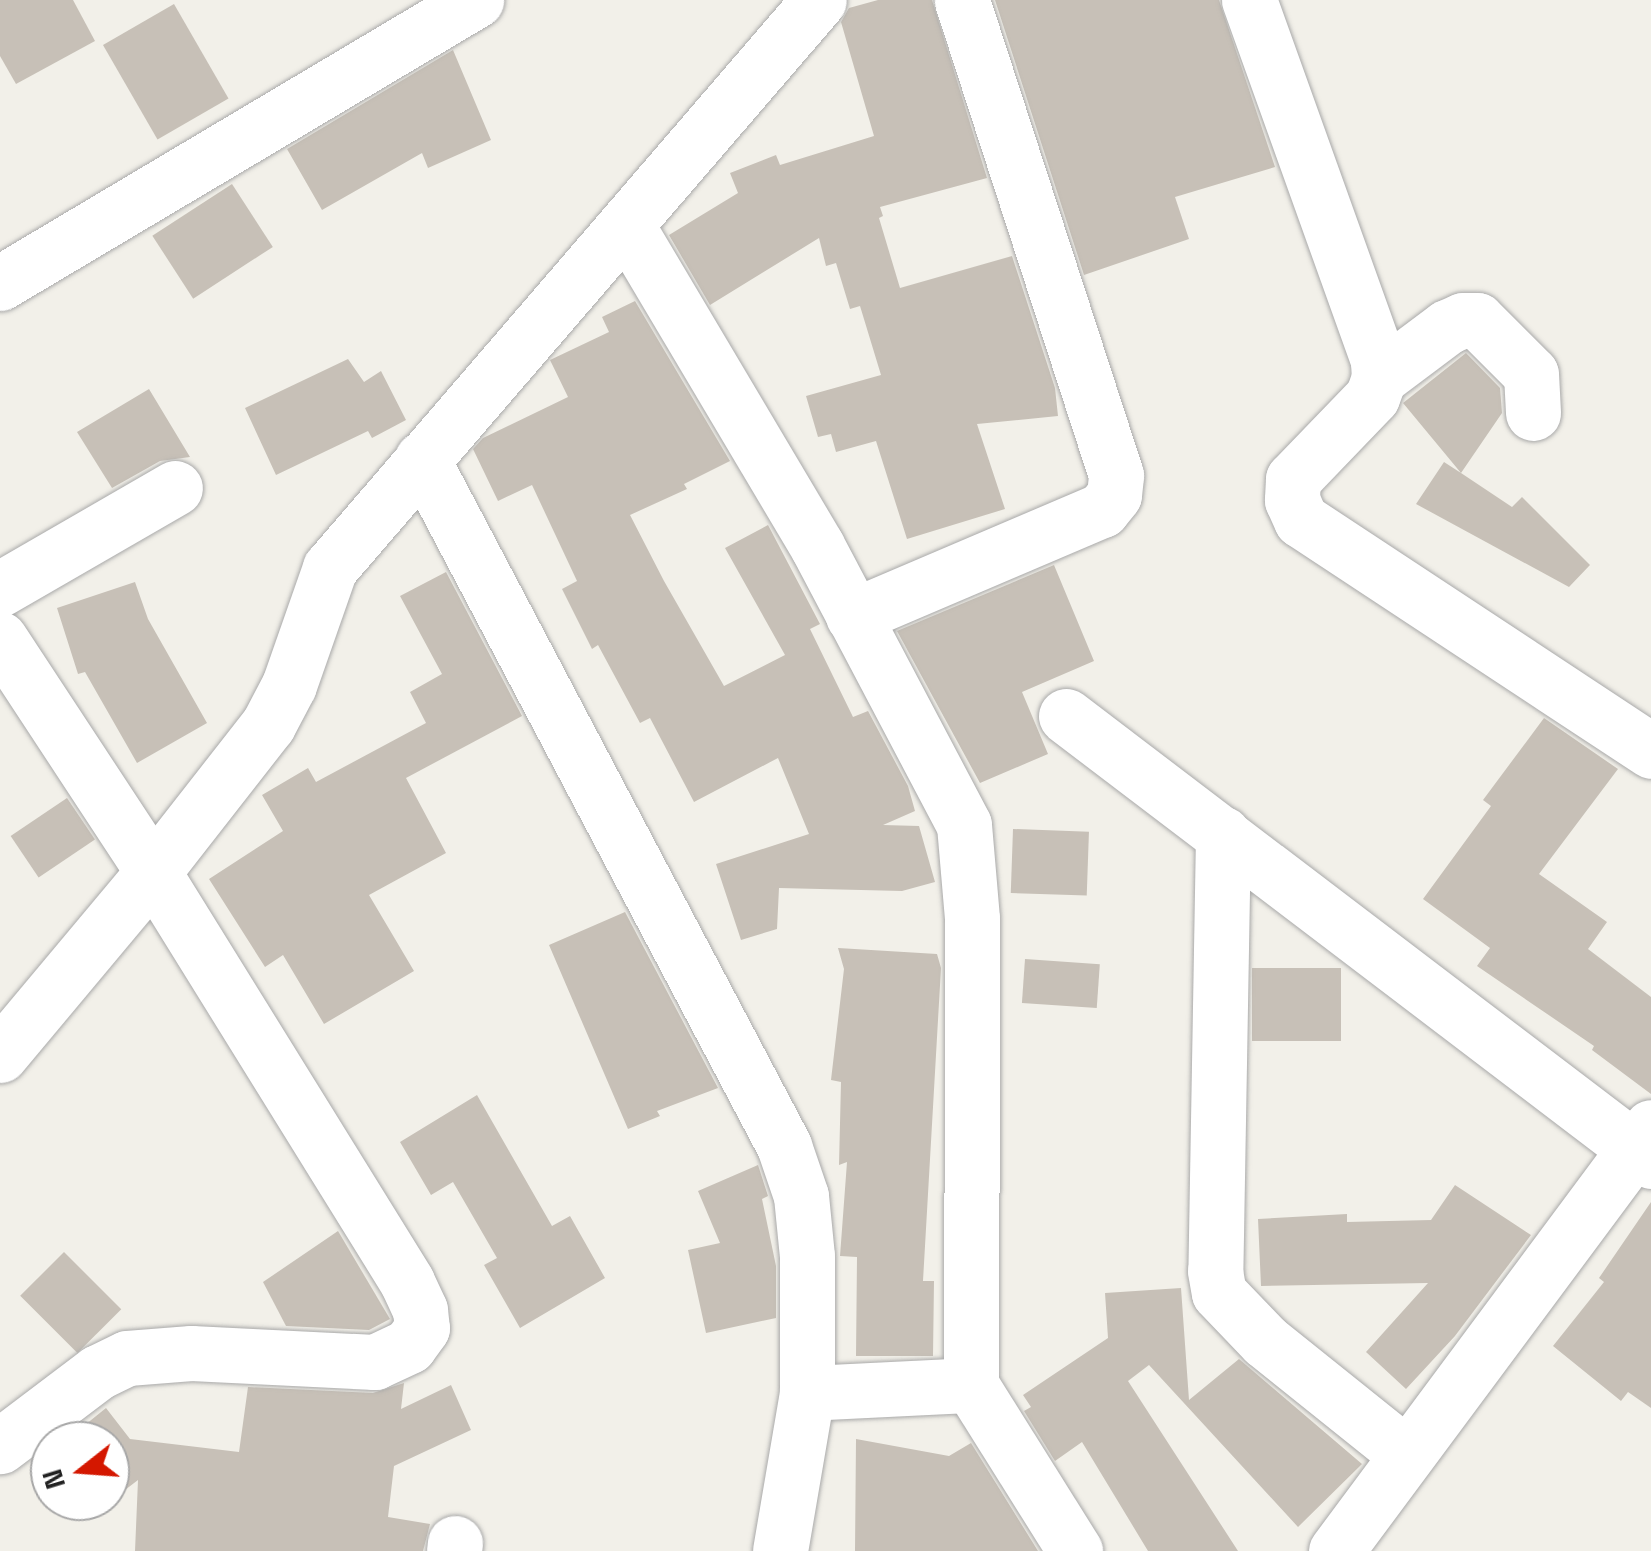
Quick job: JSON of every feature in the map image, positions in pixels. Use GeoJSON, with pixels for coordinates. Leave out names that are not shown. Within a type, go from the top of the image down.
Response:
{"type":"FeatureCollection","features":[{"type":"Feature","properties":{"kind":"street"},"geometry":{"type":"LineString","coordinates":[[0,1054],[153,872],[268,725],[289,685],[330,568],[819,0]]}},
{"type":"Feature","properties":{"kind":"street"},"geometry":{"type":"LineString","coordinates":[[852,616],[1102,510],[1114,496],[1116,475],[962,0]]}},
{"type":"Feature","properties":{"kind":"street"},"geometry":{"type":"LineString","coordinates":[[1249,0],[1372,342],[1379,378],[1372,397],[1293,479],[1292,500],[1301,520],[1651,751]]}},
{"type":"Feature","properties":{"kind":"street"},"geometry":{"type":"LineString","coordinates":[[0,282],[442,9]]}},
{"type":"Feature","properties":{"kind":"street"},"geometry":{"type":"LineString","coordinates":[[627,226],[817,546],[964,825],[972,920],[971,1385],[1075,1551]]}},
{"type":"Feature","properties":{"kind":"street"},"geometry":{"type":"LineString","coordinates":[[1379,378],[1447,328],[1463,320],[1478,320],[1531,374],[1533,414]]}},
{"type":"Feature","properties":{"kind":"street"},"geometry":{"type":"LineString","coordinates":[[422,459],[784,1146],[802,1196],[807,1256],[808,1393],[780,1551]]}},
{"type":"Feature","properties":{"kind":"street"},"geometry":{"type":"LineString","coordinates":[[0,588],[175,488]]}},
{"type":"Feature","properties":{"kind":"street"},"geometry":{"type":"LineString","coordinates":[[0,639],[153,872],[407,1282],[420,1310],[422,1328],[410,1346],[374,1362],[191,1352],[127,1358],[98,1372],[0,1446]]}},
{"type":"Feature","properties":{"kind":"street"},"geometry":{"type":"LineString","coordinates":[[1066,716],[1646,1146],[1406,1454],[1336,1551]]}},
{"type":"Feature","properties":{"kind":"street"},"geometry":{"type":"LineString","coordinates":[[1223,834],[1215,1272],[1219,1293],[1265,1341],[1406,1454]]}},
{"type":"Feature","properties":{"kind":"street"},"geometry":{"type":"LineString","coordinates":[[808,1393],[971,1385]]}},
{"type":"Feature","properties":{"kind":"building"},"geometry":{"type":"Polygon","coordinates":[[[0,0],[73,0],[95,41],[16,84],[0,56],[0,0]]]}},
{"type":"Feature","properties":{"kind":"building"},"geometry":{"type":"Polygon","coordinates":[[[878,0],[932,0],[987,178],[880,207],[883,216],[879,218],[900,288],[1012,256],[1055,388],[1058,416],[977,424],[1005,509],[907,539],[876,441],[836,452],[831,434],[818,437],[806,396],[881,375],[860,306],[850,309],[836,263],[826,266],[819,238],[710,305],[669,235],[738,193],[730,173],[776,155],[780,165],[874,136],[841,22],[849,8],[878,0]]]}},
{"type":"Feature","properties":{"kind":"building"},"geometry":{"type":"Polygon","coordinates":[[[995,0],[1219,0],[1275,167],[1175,197],[1189,239],[1084,275],[995,0]]]}},
{"type":"Feature","properties":{"kind":"building"},"geometry":{"type":"Polygon","coordinates":[[[174,4],[228,98],[157,139],[103,45],[174,4]]]}},
{"type":"Feature","properties":{"kind":"building"},"geometry":{"type":"Polygon","coordinates":[[[453,50],[491,140],[428,168],[422,153],[322,210],[287,149],[453,50]]]}},
{"type":"Feature","properties":{"kind":"building"},"geometry":{"type":"Polygon","coordinates":[[[232,184],[273,247],[193,299],[152,236],[232,184]]]}},
{"type":"Feature","properties":{"kind":"building"},"geometry":{"type":"Polygon","coordinates":[[[635,301],[730,461],[684,484],[687,489],[630,515],[664,581],[724,686],[785,655],[725,548],[768,525],[820,624],[810,629],[853,717],[868,711],[908,786],[915,811],[883,825],[919,826],[935,882],[902,891],[779,888],[777,929],[741,940],[716,864],[809,834],[778,758],[694,802],[650,718],[640,723],[598,645],[592,649],[562,589],[577,581],[532,485],[498,501],[473,449],[483,438],[568,397],[550,360],[609,332],[602,317],[635,301]]]}},
{"type":"Feature","properties":{"kind":"building"},"geometry":{"type":"Polygon","coordinates":[[[1466,353],[1500,388],[1502,413],[1461,473],[1403,403],[1466,353]]]}},
{"type":"Feature","properties":{"kind":"building"},"geometry":{"type":"Polygon","coordinates":[[[348,359],[364,382],[381,371],[406,420],[372,438],[368,431],[276,475],[245,408],[348,359]]]}},
{"type":"Feature","properties":{"kind":"building"},"geometry":{"type":"Polygon","coordinates":[[[149,389],[190,457],[160,461],[112,488],[77,432],[149,389]]]}},
{"type":"Feature","properties":{"kind":"building"},"geometry":{"type":"Polygon","coordinates":[[[1444,462],[1512,507],[1522,497],[1590,565],[1569,587],[1416,504],[1444,462]]]}},
{"type":"Feature","properties":{"kind":"building"},"geometry":{"type":"Polygon","coordinates":[[[1054,565],[1094,661],[1022,692],[1048,754],[980,783],[897,631],[1054,565]]]}},
{"type":"Feature","properties":{"kind":"building"},"geometry":{"type":"Polygon","coordinates":[[[446,572],[522,716],[406,778],[446,853],[369,895],[414,971],[324,1024],[283,955],[265,967],[209,879],[283,831],[262,795],[308,768],[316,782],[426,723],[410,692],[442,674],[400,596],[446,572]]]}},
{"type":"Feature","properties":{"kind":"building"},"geometry":{"type":"Polygon","coordinates":[[[135,582],[148,619],[207,723],[137,763],[85,672],[78,674],[57,608],[135,582]]]}},
{"type":"Feature","properties":{"kind":"building"},"geometry":{"type":"Polygon","coordinates":[[[1544,718],[1618,769],[1539,874],[1607,922],[1588,949],[1651,997],[1651,1094],[1592,1050],[1594,1046],[1477,966],[1490,948],[1423,899],[1491,806],[1483,800],[1544,718]]]}},
{"type":"Feature","properties":{"kind":"building"},"geometry":{"type":"Polygon","coordinates":[[[67,798],[95,839],[39,877],[11,836],[67,798]]]}},
{"type":"Feature","properties":{"kind":"building"},"geometry":{"type":"Polygon","coordinates":[[[1013,829],[1089,832],[1087,896],[1011,893],[1013,829]]]}},
{"type":"Feature","properties":{"kind":"building"},"geometry":{"type":"Polygon","coordinates":[[[625,912],[718,1088],[657,1111],[660,1116],[628,1129],[549,945],[625,912]]]}},
{"type":"Feature","properties":{"kind":"building"},"geometry":{"type":"Polygon","coordinates":[[[838,948],[937,954],[941,968],[923,1281],[934,1281],[933,1356],[856,1356],[857,1257],[840,1256],[847,1162],[839,1165],[841,1082],[831,1080],[844,969],[838,948]]]}},
{"type":"Feature","properties":{"kind":"building"},"geometry":{"type":"Polygon","coordinates":[[[1025,959],[1100,964],[1097,1008],[1022,1003],[1025,959]]]}},
{"type":"Feature","properties":{"kind":"building"},"geometry":{"type":"Polygon","coordinates":[[[1252,968],[1341,968],[1341,1041],[1252,1041],[1252,968]]]}},
{"type":"Feature","properties":{"kind":"building"},"geometry":{"type":"Polygon","coordinates":[[[477,1095],[552,1226],[570,1216],[605,1278],[520,1328],[484,1265],[497,1258],[453,1182],[431,1195],[400,1142],[477,1095]]]}},
{"type":"Feature","properties":{"kind":"building"},"geometry":{"type":"Polygon","coordinates":[[[758,1165],[768,1196],[762,1199],[776,1266],[776,1318],[706,1333],[688,1250],[720,1243],[698,1191],[758,1165]]]}},
{"type":"Feature","properties":{"kind":"building"},"geometry":{"type":"Polygon","coordinates":[[[1455,1185],[1531,1235],[1455,1336],[1406,1389],[1366,1352],[1428,1283],[1261,1286],[1258,1219],[1347,1214],[1347,1222],[1431,1220],[1455,1185]]]}},
{"type":"Feature","properties":{"kind":"building"},"geometry":{"type":"Polygon","coordinates":[[[1651,1202],[1651,1408],[1628,1392],[1621,1401],[1553,1346],[1604,1282],[1599,1278],[1651,1202]]]}},
{"type":"Feature","properties":{"kind":"building"},"geometry":{"type":"Polygon","coordinates":[[[338,1231],[390,1319],[369,1330],[286,1326],[263,1282],[338,1231]]]}},
{"type":"Feature","properties":{"kind":"building"},"geometry":{"type":"Polygon","coordinates":[[[64,1252],[121,1309],[77,1353],[20,1296],[64,1252]]]}},
{"type":"Feature","properties":{"kind":"building"},"geometry":{"type":"Polygon","coordinates":[[[1181,1288],[1189,1400],[1239,1359],[1362,1464],[1298,1527],[1149,1365],[1128,1381],[1238,1551],[1148,1551],[1082,1442],[1055,1461],[1024,1411],[1031,1407],[1023,1395],[1108,1338],[1105,1293],[1181,1288]]]}},
{"type":"Feature","properties":{"kind":"building"},"geometry":{"type":"Polygon","coordinates":[[[404,1383],[401,1409],[451,1385],[471,1430],[394,1466],[388,1517],[430,1524],[423,1551],[135,1551],[138,1480],[130,1486],[130,1439],[239,1452],[248,1387],[373,1393],[404,1383]]]}},
{"type":"Feature","properties":{"kind":"building"},"geometry":{"type":"Polygon","coordinates":[[[106,1408],[116,1421],[90,1421],[106,1408]]]}},
{"type":"Feature","properties":{"kind":"building"},"geometry":{"type":"Polygon","coordinates":[[[856,1439],[949,1456],[971,1443],[1038,1551],[855,1551],[856,1439]]]}}]}
